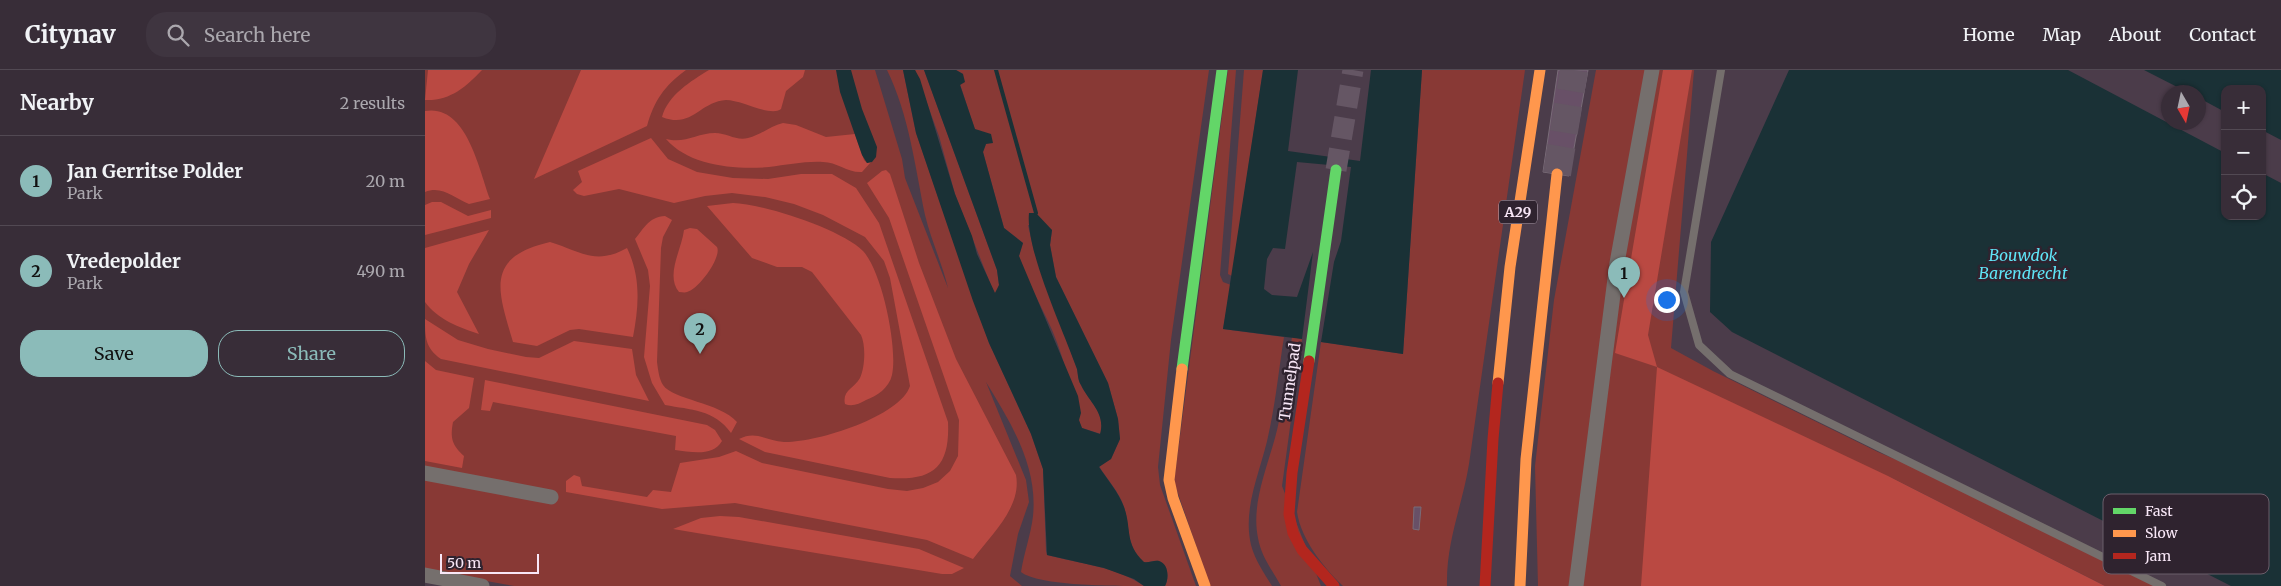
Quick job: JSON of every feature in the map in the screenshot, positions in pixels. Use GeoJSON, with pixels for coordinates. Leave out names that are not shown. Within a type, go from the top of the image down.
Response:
{"type":"FeatureCollection","features":[{"type":"Feature","properties":{"kind":"main road"},"geometry":{"type":"LineString","coordinates":[[1205,586],[1173,498],[1169,480],[1171,452],[1223,70]]}},
{"type":"Feature","properties":{"kind":"main road","name":"A29"},"geometry":{"type":"LineString","coordinates":[[1485,586],[1493,439],[1509,267],[1540,70]]}},
{"type":"Feature","properties":{"kind":"main road","name":"Tunnelpad"},"geometry":{"type":"LineString","coordinates":[[1333,586],[1305,553],[1294,534],[1289,516],[1296,450],[1336,170]]}},
{"type":"Feature","properties":{"kind":"main road","name":"A29"},"geometry":{"type":"LineString","coordinates":[[1519,586],[1527,459],[1557,174]]}},
{"type":"Feature","properties":{"kind":"street"},"geometry":{"type":"LineString","coordinates":[[1576,586],[1617,263],[1652,70]]}},
{"type":"Feature","properties":{"kind":"street"},"geometry":{"type":"LineString","coordinates":[[425,473],[551,497]]}},
{"type":"Feature","properties":{"kind":"street"},"geometry":{"type":"LineString","coordinates":[[425,576],[482,586]]}},
{"type":"Feature","properties":{"kind":"lane"},"geometry":{"type":"LineString","coordinates":[[1721,70],[1684,292],[1699,345],[1730,374],[2103,557]]}},
{"type":"Feature","properties":{"kind":"lane"},"geometry":{"type":"LineString","coordinates":[[2138,574],[2162,586]]}},
{"type":"Feature","properties":{"kind":"shaded area"},"geometry":{"type":"Polygon","coordinates":[[[425,70],[875,70],[902,159],[905,178],[948,288],[925,215],[901,105],[887,70],[903,70],[916,133],[989,343],[1031,434],[1043,469],[1047,555],[1097,566],[1133,579],[1144,586],[1060,583],[1030,577],[1021,572],[1033,516],[1031,480],[1021,446],[1005,413],[986,382],[1026,480],[1029,502],[1018,534],[1010,576],[1022,586],[514,586],[425,570],[425,70]]]}},
{"type":"Feature","properties":{"kind":"shaded area"},"geometry":{"type":"Polygon","coordinates":[[[428,70],[482,70],[457,92],[434,100],[425,100],[428,70]]]}},
{"type":"Feature","properties":{"kind":"shaded area"},"geometry":{"type":"Polygon","coordinates":[[[581,70],[686,70],[661,95],[653,109],[647,126],[534,179],[581,70]]]}},
{"type":"Feature","properties":{"kind":"shaded area"},"geometry":{"type":"Polygon","coordinates":[[[709,70],[805,70],[803,77],[786,91],[781,109],[776,111],[763,110],[726,100],[709,105],[681,120],[662,117],[669,102],[681,89],[709,70]]]}},
{"type":"Feature","properties":{"kind":"shaded area"},"geometry":{"type":"Polygon","coordinates":[[[915,70],[924,70],[997,270],[999,285],[997,292],[994,293],[955,194],[939,136],[915,70]]]}},
{"type":"Feature","properties":{"kind":"shaded area"},"geometry":{"type":"Polygon","coordinates":[[[956,70],[1209,70],[1171,340],[1158,467],[1160,485],[1196,586],[1165,586],[1167,576],[1165,565],[1159,561],[1143,562],[1133,548],[1122,502],[1099,466],[1111,459],[1120,439],[1118,419],[1108,383],[1056,277],[1050,245],[1052,230],[1028,225],[1034,251],[1077,369],[1079,382],[1099,414],[1102,426],[1101,434],[1082,428],[1078,420],[1053,331],[1028,280],[1019,256],[1023,243],[1004,228],[983,152],[986,144],[981,131],[975,130],[960,84],[963,74],[956,70]]]}},
{"type":"Feature","properties":{"kind":"shaded area"},"geometry":{"type":"Polygon","coordinates":[[[1228,70],[1236,70],[1220,275],[1223,282],[1231,285],[1223,329],[1284,337],[1276,396],[1249,516],[1251,545],[1260,566],[1272,586],[1210,586],[1174,482],[1228,70]]]}},
{"type":"Feature","properties":{"kind":"shaded area"},"geometry":{"type":"Polygon","coordinates":[[[1244,70],[1263,70],[1232,276],[1228,274],[1244,70]]]}},
{"type":"Feature","properties":{"kind":"shaded area"},"geometry":{"type":"Polygon","coordinates":[[[1422,70],[1525,70],[1469,464],[1449,554],[1447,586],[1343,586],[1314,552],[1303,532],[1297,512],[1321,342],[1403,354],[1422,70]]]}},
{"type":"Feature","properties":{"kind":"shaded area"},"geometry":{"type":"Polygon","coordinates":[[[1596,70],[1694,70],[1671,348],[1713,371],[1878,452],[1944,480],[2103,560],[2103,574],[2132,574],[2156,586],[2105,586],[1888,476],[2096,586],[1538,586],[1535,466],[1554,300],[1596,70]]]}},
{"type":"Feature","properties":{"kind":"shaded area"},"geometry":{"type":"Polygon","coordinates":[[[1663,70],[1692,70],[1648,335],[1657,367],[1615,353],[1663,70]]]}},
{"type":"Feature","properties":{"kind":"shaded area"},"geometry":{"type":"Polygon","coordinates":[[[425,111],[439,112],[451,118],[461,128],[476,157],[490,199],[469,204],[442,191],[431,190],[425,192],[425,111]]]}},
{"type":"Feature","properties":{"kind":"shaded area"},"geometry":{"type":"Polygon","coordinates":[[[783,123],[796,125],[826,137],[855,134],[864,160],[867,163],[871,162],[862,172],[852,171],[828,162],[756,168],[728,167],[700,161],[676,148],[666,139],[679,140],[715,133],[744,139],[753,137],[783,123]]]}},
{"type":"Feature","properties":{"kind":"shaded area"},"geometry":{"type":"Polygon","coordinates":[[[651,138],[668,159],[697,172],[733,178],[768,179],[801,174],[832,174],[856,188],[879,223],[948,422],[946,450],[936,468],[918,477],[890,478],[765,452],[739,439],[756,436],[784,442],[835,433],[874,418],[903,397],[910,386],[890,278],[884,261],[865,237],[823,215],[794,204],[765,197],[732,193],[705,196],[674,203],[619,189],[584,196],[577,194],[573,190],[582,182],[578,171],[651,138]]]}},
{"type":"Feature","properties":{"kind":"shaded area"},"geometry":{"type":"Polygon","coordinates":[[[886,170],[890,174],[919,263],[956,359],[1016,475],[1017,487],[1010,509],[973,559],[927,540],[735,503],[662,509],[566,492],[566,481],[574,475],[580,477],[582,486],[647,497],[653,490],[671,492],[680,463],[719,457],[736,451],[762,463],[888,489],[907,491],[923,488],[938,482],[950,471],[958,456],[959,420],[889,218],[867,183],[886,170]]]}},
{"type":"Feature","properties":{"kind":"shaded area"},"geometry":{"type":"Polygon","coordinates":[[[432,202],[441,202],[468,216],[491,210],[491,218],[425,235],[425,205],[432,202]]]}},
{"type":"Feature","properties":{"kind":"shaded area"},"geometry":{"type":"Polygon","coordinates":[[[733,203],[746,204],[782,213],[820,226],[838,234],[863,251],[870,261],[882,292],[893,347],[892,375],[882,391],[858,404],[845,404],[845,396],[858,382],[863,368],[864,351],[861,335],[812,272],[802,267],[777,267],[752,258],[707,206],[733,203]]]}},
{"type":"Feature","properties":{"kind":"shaded area"},"geometry":{"type":"Polygon","coordinates":[[[665,216],[672,220],[663,237],[661,248],[657,362],[660,377],[663,385],[668,390],[729,415],[737,422],[731,433],[717,419],[710,415],[665,405],[652,383],[644,357],[650,286],[648,270],[635,239],[651,221],[665,216]]]}},
{"type":"Feature","properties":{"kind":"shaded area"},"geometry":{"type":"Polygon","coordinates":[[[690,228],[697,229],[717,247],[718,252],[713,265],[703,279],[692,290],[679,292],[674,278],[675,262],[684,230],[690,228]]]}},
{"type":"Feature","properties":{"kind":"shaded area"},"geometry":{"type":"Polygon","coordinates":[[[489,230],[469,264],[457,292],[479,334],[442,318],[425,302],[425,248],[489,230]]]}},
{"type":"Feature","properties":{"kind":"shaded area"},"geometry":{"type":"Polygon","coordinates":[[[550,242],[579,253],[596,256],[606,256],[627,248],[632,259],[637,281],[637,314],[633,337],[579,329],[570,330],[537,346],[513,342],[503,307],[501,292],[501,278],[505,267],[514,257],[529,249],[550,242]]]}},
{"type":"Feature","properties":{"kind":"shaded area"},"geometry":{"type":"Polygon","coordinates":[[[425,319],[458,340],[526,357],[539,358],[574,341],[632,349],[636,375],[649,401],[441,359],[432,351],[427,341],[425,319]]]}},
{"type":"Feature","properties":{"kind":"shaded area"},"geometry":{"type":"Polygon","coordinates":[[[1292,337],[1302,339],[1282,486],[1321,586],[1281,586],[1259,545],[1256,523],[1259,494],[1279,421],[1292,337]]]}},
{"type":"Feature","properties":{"kind":"shaded area"},"geometry":{"type":"Polygon","coordinates":[[[425,361],[436,370],[474,378],[469,408],[453,422],[452,428],[453,441],[464,456],[462,468],[425,461],[425,361]]]}},
{"type":"Feature","properties":{"kind":"shaded area"},"geometry":{"type":"Polygon","coordinates":[[[1657,367],[1888,476],[2105,586],[1641,586],[1657,367]]]}},
{"type":"Feature","properties":{"kind":"shaded area"},"geometry":{"type":"Polygon","coordinates":[[[485,380],[707,425],[715,430],[722,441],[718,446],[707,451],[681,451],[675,450],[676,436],[493,402],[490,411],[481,410],[485,380]]]}},
{"type":"Feature","properties":{"kind":"shaded area"},"geometry":{"type":"Polygon","coordinates":[[[739,517],[919,549],[964,568],[952,574],[942,574],[673,529],[701,518],[739,517]]]}},
{"type":"Feature","properties":{"kind":"water"},"geometry":{"type":"Polygon","coordinates":[[[836,70],[851,70],[862,109],[877,147],[876,157],[872,162],[867,163],[862,155],[840,92],[836,70]]]}},
{"type":"Feature","properties":{"kind":"water"},"geometry":{"type":"Polygon","coordinates":[[[903,70],[915,70],[920,79],[955,194],[972,236],[977,254],[995,293],[999,285],[997,270],[924,70],[956,70],[963,74],[965,82],[960,85],[975,129],[991,134],[993,143],[986,144],[983,152],[1004,228],[1023,243],[1019,256],[1078,396],[1081,413],[1079,420],[1082,428],[1100,434],[1101,420],[1099,414],[1080,383],[1077,369],[1039,268],[1029,229],[1029,213],[1036,213],[1052,230],[1050,245],[1056,277],[1108,383],[1118,419],[1120,439],[1111,459],[1099,467],[1122,502],[1129,536],[1138,555],[1144,562],[1159,561],[1165,565],[1167,580],[1165,586],[1144,586],[1134,579],[1104,568],[1047,555],[1043,469],[1031,434],[989,343],[973,301],[916,133],[903,70]]]}},
{"type":"Feature","properties":{"kind":"water"},"geometry":{"type":"Polygon","coordinates":[[[1263,70],[1298,70],[1288,151],[1360,161],[1371,70],[1422,70],[1403,354],[1321,342],[1334,262],[1341,241],[1351,167],[1297,162],[1285,249],[1273,248],[1267,259],[1264,289],[1272,295],[1297,297],[1313,252],[1302,339],[1223,329],[1263,70]]]}},
{"type":"Feature","properties":{"kind":"water","name":"Bouwdok Barendrecht"},"geometry":{"type":"Polygon","coordinates":[[[1789,70],[2068,70],[2161,119],[2161,130],[2181,130],[2221,151],[2221,220],[2266,220],[2266,175],[2281,183],[2281,586],[2231,586],[2207,574],[2269,574],[2269,494],[2103,494],[2103,521],[1732,332],[1710,312],[1711,242],[1789,70]]]}},
{"type":"Feature","properties":{"kind":"water"},"geometry":{"type":"Polygon","coordinates":[[[2144,70],[2281,70],[2281,140],[2266,132],[2266,85],[2221,85],[2221,110],[2206,102],[2206,85],[2173,85],[2144,70]]]}},
{"type":"Feature","properties":{"kind":"building"},"geometry":{"type":"Polygon","coordinates":[[[1558,70],[1588,70],[1569,176],[1543,172],[1558,70]]]}},
{"type":"Feature","properties":{"kind":"building"},"geometry":{"type":"Polygon","coordinates":[[[1414,507],[1421,507],[1419,530],[1413,529],[1414,507]]]}},
{"type":"Feature","properties":{"kind":"waterway"},"geometry":{"type":"LineString","coordinates":[[996,70],[1036,213]]}},
{"type":"Feature","properties":{"kind":"tunnel"},"geometry":{"type":"LineString","coordinates":[[1336,170],[1353,70]]}},
{"type":"Feature","properties":{"kind":"tunnel"},"geometry":{"type":"LineString","coordinates":[[1557,174],[1574,70]]}},
{"type":"Feature","properties":{"kind":"traffic: fast"},"geometry":{"type":"LineString","coordinates":[[1182,369],[1222,70]]}},
{"type":"Feature","properties":{"kind":"traffic: fast"},"geometry":{"type":"LineString","coordinates":[[1309,361],[1336,170]]}},
{"type":"Feature","properties":{"kind":"traffic: slow"},"geometry":{"type":"LineString","coordinates":[[1498,383],[1510,267],[1540,70]]}},
{"type":"Feature","properties":{"kind":"traffic: slow"},"geometry":{"type":"LineString","coordinates":[[1520,586],[1526,459],[1557,174]]}},
{"type":"Feature","properties":{"kind":"traffic: slow"},"geometry":{"type":"LineString","coordinates":[[1182,369],[1169,480],[1173,498],[1205,586]]}},
{"type":"Feature","properties":{"kind":"traffic: jam"},"geometry":{"type":"LineString","coordinates":[[1309,361],[1292,473],[1289,514],[1293,533],[1302,550],[1334,586]]}},
{"type":"Feature","properties":{"kind":"traffic: jam"},"geometry":{"type":"LineString","coordinates":[[1485,586],[1498,383]]}},
{"type":"Feature","properties":{"kind":"place","name":"Jan Gerritse Polder"},"geometry":{"type":"Point","coordinates":[1624,298]}},
{"type":"Feature","properties":{"kind":"place","name":"Vredepolder"},"geometry":{"type":"Point","coordinates":[700,354]}}]}
